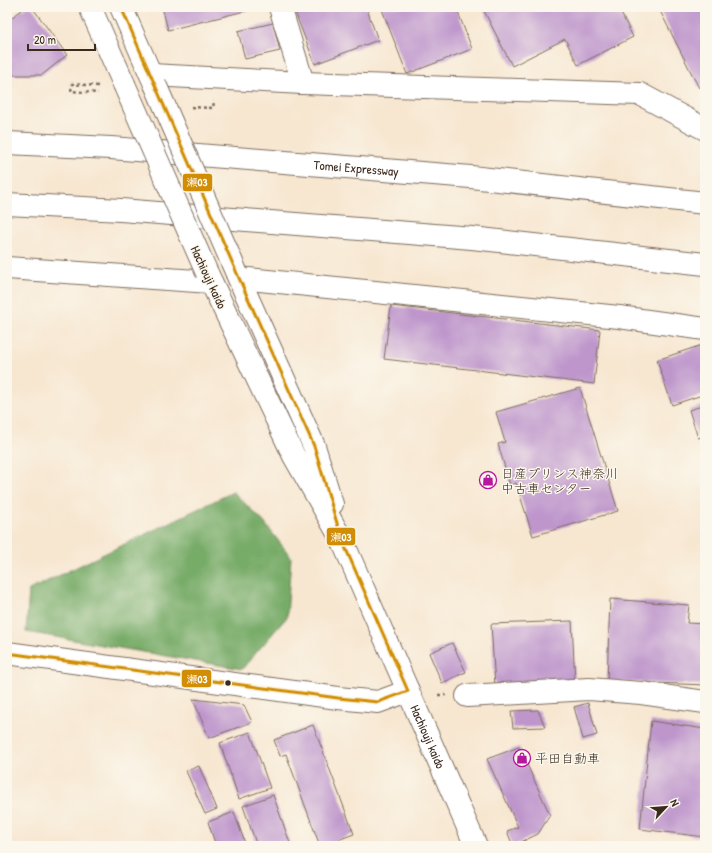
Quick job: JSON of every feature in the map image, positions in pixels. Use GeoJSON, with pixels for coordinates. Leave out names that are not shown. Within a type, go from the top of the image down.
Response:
{"type":"FeatureCollection","features":[{"type":"Feature","properties":{"kind":"main road","name":"Hachiouji kaido"},"geometry":{"type":"LineString","coordinates":[[90,7],[209,278],[294,456],[342,540],[476,846]]}},
{"type":"Feature","properties":{"kind":"main road","name":"Hachiouji kaido"},"geometry":{"type":"LineString","coordinates":[[121,7],[314,446],[342,540]]}},
{"type":"Feature","properties":{"kind":"main road"},"geometry":{"type":"LineString","coordinates":[[280,7],[303,82]]}},
{"type":"Feature","properties":{"kind":"main road"},"geometry":{"type":"LineString","coordinates":[[153,79],[303,82],[640,94],[705,129]]}},
{"type":"Feature","properties":{"kind":"main road","name":"Tomei Expressway"},"geometry":{"type":"LineString","coordinates":[[7,143],[111,148],[463,176],[705,203]]}},
{"type":"Feature","properties":{"kind":"main road"},"geometry":{"type":"LineString","coordinates":[[7,204],[121,210],[472,238],[705,264]]}},
{"type":"Feature","properties":{"kind":"main road"},"geometry":{"type":"LineString","coordinates":[[7,268],[209,278]]}},
{"type":"Feature","properties":{"kind":"main road"},"geometry":{"type":"LineString","coordinates":[[238,276],[619,317],[705,329]]}},
{"type":"Feature","properties":{"kind":"main road"},"geometry":{"type":"LineString","coordinates":[[7,653],[338,698],[378,702],[408,691]]}},
{"type":"Feature","properties":{"kind":"main road"},"geometry":{"type":"LineString","coordinates":[[467,696],[588,689],[641,693],[705,702]]}},
{"type":"Feature","properties":{"kind":"path"},"geometry":{"type":"LineString","coordinates":[[98,86],[72,84],[71,91],[98,93]]}},
{"type":"Feature","properties":{"kind":"path"},"geometry":{"type":"LineString","coordinates":[[192,107],[213,108],[214,101],[207,101]]}},
{"type":"Feature","properties":{"kind":"green space"},"geometry":{"type":"Polygon","coordinates":[[[233,492],[263,521],[291,557],[287,617],[242,669],[26,632],[29,590],[233,492]]]}},
{"type":"Feature","properties":{"kind":"building"},"geometry":{"type":"Polygon","coordinates":[[[26,7],[32,7],[67,55],[42,75],[7,75],[7,21],[26,7]]]}},
{"type":"Feature","properties":{"kind":"building"},"geometry":{"type":"Polygon","coordinates":[[[162,7],[257,7],[257,8],[168,30],[162,7]]]}},
{"type":"Feature","properties":{"kind":"building"},"geometry":{"type":"Polygon","coordinates":[[[293,7],[366,7],[378,40],[315,64],[293,7]]]}},
{"type":"Feature","properties":{"kind":"building"},"geometry":{"type":"Polygon","coordinates":[[[381,7],[456,7],[472,49],[407,74],[381,7]]]}},
{"type":"Feature","properties":{"kind":"building"},"geometry":{"type":"Polygon","coordinates":[[[482,7],[618,7],[633,37],[578,65],[565,39],[512,66],[482,7]]]}},
{"type":"Feature","properties":{"kind":"building"},"geometry":{"type":"Polygon","coordinates":[[[658,7],[705,7],[705,84],[699,88],[658,7]]]}},
{"type":"Feature","properties":{"kind":"building"},"geometry":{"type":"Polygon","coordinates":[[[273,23],[280,51],[245,59],[238,31],[273,23]]]}},
{"type":"Feature","properties":{"kind":"building"},"geometry":{"type":"Polygon","coordinates":[[[391,306],[600,330],[594,384],[384,359],[391,306]]]}},
{"type":"Feature","properties":{"kind":"building"},"geometry":{"type":"Polygon","coordinates":[[[705,344],[705,394],[672,405],[657,360],[705,344]]]}},
{"type":"Feature","properties":{"kind":"building"},"geometry":{"type":"Polygon","coordinates":[[[580,388],[618,511],[533,536],[516,483],[510,485],[498,444],[505,442],[496,412],[580,388]]]}},
{"type":"Feature","properties":{"kind":"building"},"geometry":{"type":"Polygon","coordinates":[[[705,405],[705,436],[698,438],[689,410],[705,405]]]}},
{"type":"Feature","properties":{"kind":"building"},"geometry":{"type":"Polygon","coordinates":[[[610,599],[689,605],[687,623],[705,624],[705,685],[607,681],[610,599]]]}},
{"type":"Feature","properties":{"kind":"building"},"geometry":{"type":"Polygon","coordinates":[[[572,621],[575,682],[495,686],[491,624],[572,621]]]}},
{"type":"Feature","properties":{"kind":"building"},"geometry":{"type":"Polygon","coordinates":[[[452,643],[466,672],[442,683],[429,653],[452,643]]]}},
{"type":"Feature","properties":{"kind":"building"},"geometry":{"type":"Polygon","coordinates":[[[193,699],[244,705],[252,722],[209,738],[193,699]]]}},
{"type":"Feature","properties":{"kind":"building"},"geometry":{"type":"Polygon","coordinates":[[[588,703],[597,735],[583,739],[574,707],[588,703]]]}},
{"type":"Feature","properties":{"kind":"building"},"geometry":{"type":"Polygon","coordinates":[[[538,710],[545,727],[513,728],[511,711],[538,710]]]}},
{"type":"Feature","properties":{"kind":"building"},"geometry":{"type":"Polygon","coordinates":[[[651,721],[705,729],[705,837],[640,829],[651,721]]]}},
{"type":"Feature","properties":{"kind":"building"},"geometry":{"type":"Polygon","coordinates":[[[313,725],[354,834],[321,846],[286,754],[280,756],[274,740],[313,725]]]}},
{"type":"Feature","properties":{"kind":"building"},"geometry":{"type":"Polygon","coordinates":[[[250,732],[270,788],[239,799],[220,743],[250,732]]]}},
{"type":"Feature","properties":{"kind":"building"},"geometry":{"type":"Polygon","coordinates":[[[519,747],[550,815],[538,834],[513,846],[507,831],[518,827],[487,759],[519,747]]]}},
{"type":"Feature","properties":{"kind":"building"},"geometry":{"type":"Polygon","coordinates":[[[199,766],[217,809],[205,814],[186,771],[199,766]]]}},
{"type":"Feature","properties":{"kind":"building"},"geometry":{"type":"Polygon","coordinates":[[[273,795],[291,846],[257,846],[243,806],[273,795]]]}},
{"type":"Feature","properties":{"kind":"building"},"geometry":{"type":"Polygon","coordinates":[[[234,812],[246,846],[216,846],[208,822],[234,812]]]}},
{"type":"Feature","properties":{"kind":"transit line","name":"瀬03"},"geometry":{"type":"LineString","coordinates":[[7,653],[338,698],[378,702],[408,691],[342,540],[314,446],[121,7]]}},
{"type":"Feature","properties":{"kind":"place","name":"日産プリンス神奈川 中古車センター"},"geometry":{"type":"Point","coordinates":[488,480]}},
{"type":"Feature","properties":{"kind":"place","name":"平田自動車"},"geometry":{"type":"Point","coordinates":[522,758]}}]}
